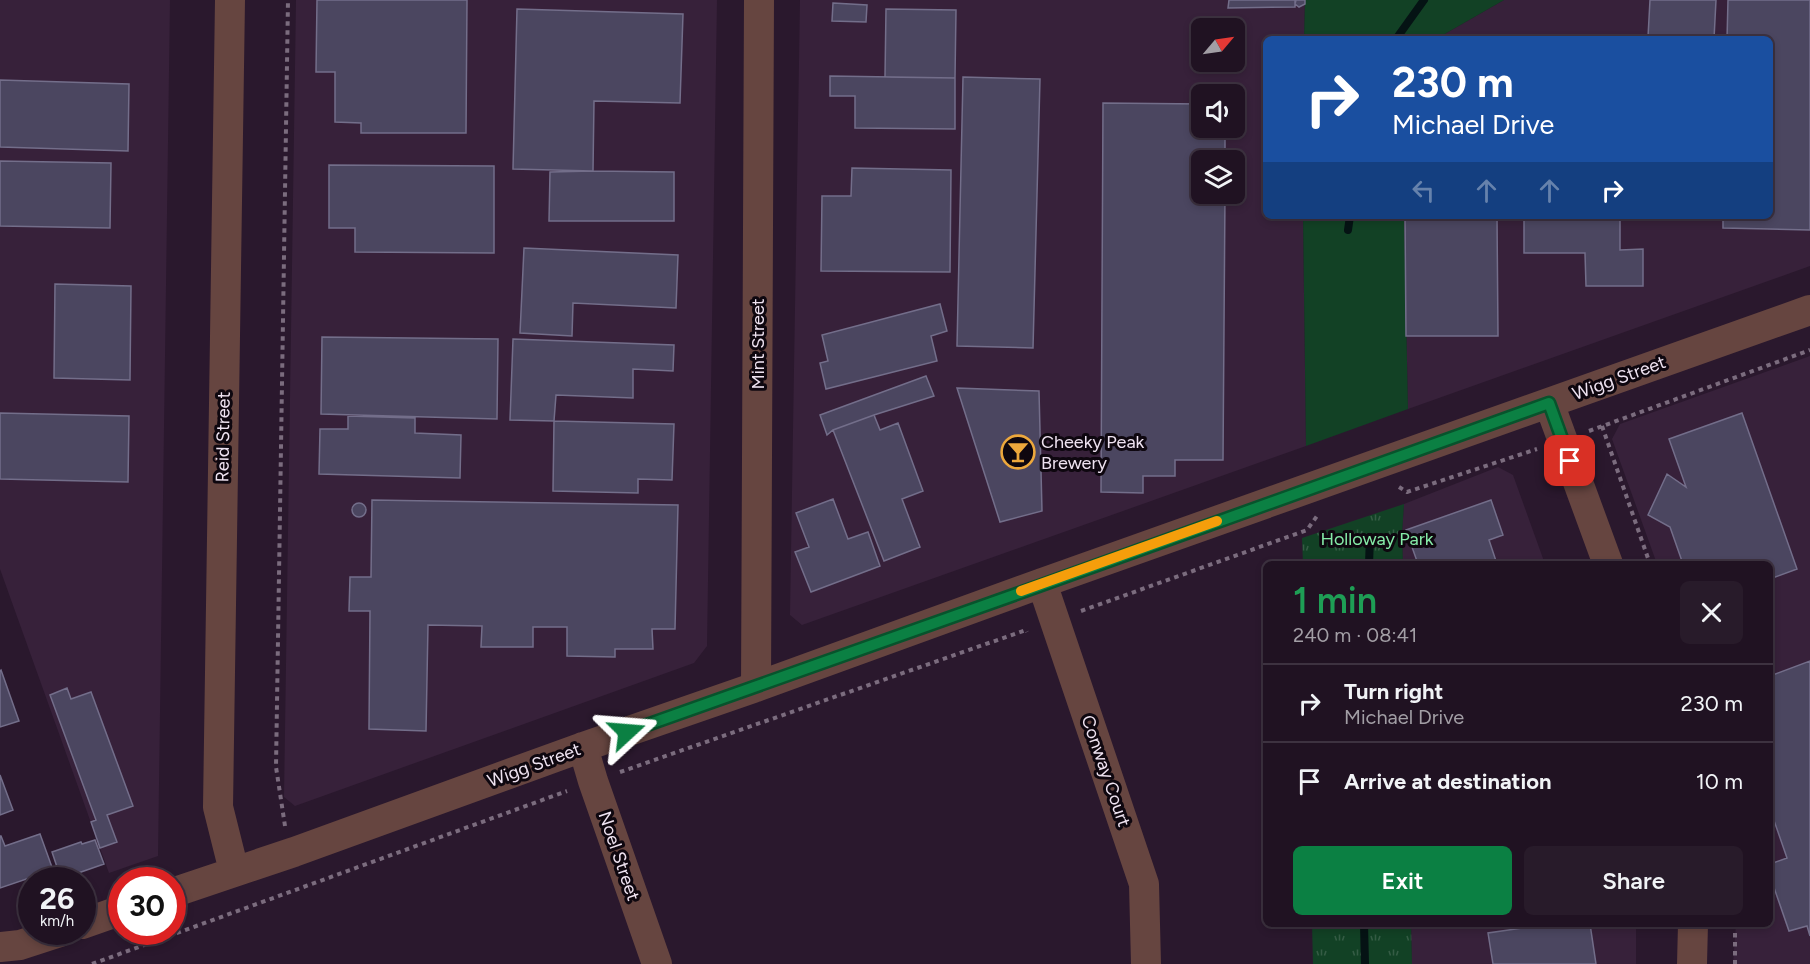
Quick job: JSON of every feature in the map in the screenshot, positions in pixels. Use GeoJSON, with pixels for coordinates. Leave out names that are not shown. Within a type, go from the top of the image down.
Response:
{"type":"FeatureCollection","features":[{"type":"Feature","properties":{"kind":"street","name":"Reid Street"},"geometry":{"type":"LineString","coordinates":[[230,0],[218,807],[234,871]]}},
{"type":"Feature","properties":{"kind":"street","name":"Mint Street"},"geometry":{"type":"LineString","coordinates":[[756,687],[759,0]]}},
{"type":"Feature","properties":{"kind":"street","name":"Wigg Street"},"geometry":{"type":"LineString","coordinates":[[186,888],[294,852],[1810,310]]}},
{"type":"Feature","properties":{"kind":"street"},"geometry":{"type":"LineString","coordinates":[[1549,403],[1607,561]]}},
{"type":"Feature","properties":{"kind":"street","name":"Conway Court"},"geometry":{"type":"LineString","coordinates":[[1042,583],[1144,884],[1146,964]]}},
{"type":"Feature","properties":{"kind":"street","name":"Noel Street"},"geometry":{"type":"LineString","coordinates":[[583,747],[593,782],[657,964]]}},
{"type":"Feature","properties":{"kind":"street"},"geometry":{"type":"LineString","coordinates":[[1692,964],[1693,927]]}},
{"type":"Feature","properties":{"kind":"street"},"geometry":{"type":"LineString","coordinates":[[7,951],[24,945]]}},
{"type":"Feature","properties":{"kind":"path"},"geometry":{"type":"LineString","coordinates":[[288,0],[276,767],[284,822],[294,852]]}},
{"type":"Feature","properties":{"kind":"path"},"geometry":{"type":"LineString","coordinates":[[1390,482],[1407,492],[1563,441],[1810,350]]}},
{"type":"Feature","properties":{"kind":"path"},"geometry":{"type":"LineString","coordinates":[[1602,426],[1649,561]]}},
{"type":"Feature","properties":{"kind":"path"},"geometry":{"type":"LineString","coordinates":[[92,964],[593,782],[1055,621],[1307,530],[1320,511]]}},
{"type":"Feature","properties":{"kind":"path"},"geometry":{"type":"LineString","coordinates":[[1026,630],[1030,641]]}},
{"type":"Feature","properties":{"kind":"path"},"geometry":{"type":"LineString","coordinates":[[1735,927],[1735,964]]}},
{"type":"Feature","properties":{"kind":"shaded area"},"geometry":{"type":"Polygon","coordinates":[[[0,0],[170,0],[158,856],[126,867],[108,867],[108,870],[0,569],[0,0]]]}},
{"type":"Feature","properties":{"kind":"shaded area"},"geometry":{"type":"Polygon","coordinates":[[[296,0],[717,0],[707,646],[694,663],[295,806],[284,797],[296,0]]]}},
{"type":"Feature","properties":{"kind":"shaded area"},"geometry":{"type":"Polygon","coordinates":[[[800,0],[1305,0],[1304,36],[1263,36],[1263,219],[1303,219],[1306,446],[802,625],[790,615],[800,0]]]}},
{"type":"Feature","properties":{"kind":"shaded area"},"geometry":{"type":"Polygon","coordinates":[[[1504,0],[1810,0],[1810,266],[1408,409],[1404,219],[1773,219],[1773,36],[1441,36],[1504,0]]]}},
{"type":"Feature","properties":{"kind":"shaded area"},"geometry":{"type":"Polygon","coordinates":[[[1810,356],[1810,964],[1733,964],[1736,927],[1773,927],[1773,561],[1656,561],[1612,439],[1620,424],[1810,356]]]}},
{"type":"Feature","properties":{"kind":"shaded area"},"geometry":{"type":"Polygon","coordinates":[[[1498,467],[1513,475],[1544,561],[1403,561],[1404,504],[1498,467]]]}},
{"type":"Feature","properties":{"kind":"shaded area"},"geometry":{"type":"Polygon","coordinates":[[[1411,927],[1636,927],[1636,964],[1412,964],[1411,927]]]}},
{"type":"Feature","properties":{"kind":"green space"},"geometry":{"type":"Polygon","coordinates":[[[1305,0],[1504,0],[1441,36],[1304,36],[1305,0]]]}},
{"type":"Feature","properties":{"kind":"green space"},"geometry":{"type":"Polygon","coordinates":[[[1303,219],[1404,219],[1408,409],[1306,446],[1303,219]]]}},
{"type":"Feature","properties":{"kind":"green space","name":"Holloway Park"},"geometry":{"type":"Polygon","coordinates":[[[1404,504],[1403,561],[1303,561],[1302,538],[1404,504]]]}},
{"type":"Feature","properties":{"kind":"green space"},"geometry":{"type":"Polygon","coordinates":[[[1312,927],[1411,927],[1412,964],[1313,964],[1312,927]]]}},
{"type":"Feature","properties":{"kind":"building"},"geometry":{"type":"Polygon","coordinates":[[[317,0],[467,0],[466,133],[361,133],[361,123],[335,122],[335,72],[316,72],[317,0]]]}},
{"type":"Feature","properties":{"kind":"building"},"geometry":{"type":"Polygon","coordinates":[[[1229,0],[1295,0],[1295,7],[1228,8],[1229,0]]]}},
{"type":"Feature","properties":{"kind":"building"},"geometry":{"type":"Polygon","coordinates":[[[1296,0],[1305,0],[1305,4],[1299,7],[1295,4],[1296,0]]]}},
{"type":"Feature","properties":{"kind":"building"},"geometry":{"type":"Polygon","coordinates":[[[1650,0],[1716,0],[1714,36],[1648,36],[1650,0]]]}},
{"type":"Feature","properties":{"kind":"building"},"geometry":{"type":"Polygon","coordinates":[[[1728,0],[1810,0],[1810,230],[1723,228],[1723,219],[1773,219],[1773,36],[1727,36],[1728,0]]]}},
{"type":"Feature","properties":{"kind":"building"},"geometry":{"type":"Polygon","coordinates":[[[833,3],[867,5],[866,22],[832,21],[833,3]]]}},
{"type":"Feature","properties":{"kind":"building"},"geometry":{"type":"Polygon","coordinates":[[[517,9],[683,14],[680,103],[594,101],[593,171],[513,169],[517,9]]]}},
{"type":"Feature","properties":{"kind":"building"},"geometry":{"type":"Polygon","coordinates":[[[886,9],[956,10],[955,78],[885,77],[886,9]]]}},
{"type":"Feature","properties":{"kind":"building"},"geometry":{"type":"Polygon","coordinates":[[[830,76],[955,78],[955,129],[855,128],[855,96],[830,96],[830,76]]]}},
{"type":"Feature","properties":{"kind":"building"},"geometry":{"type":"Polygon","coordinates":[[[963,77],[1040,79],[1033,348],[957,346],[963,77]]]}},
{"type":"Feature","properties":{"kind":"building"},"geometry":{"type":"Polygon","coordinates":[[[0,80],[129,84],[128,151],[0,147],[0,80]]]}},
{"type":"Feature","properties":{"kind":"building"},"geometry":{"type":"Polygon","coordinates":[[[1103,103],[1191,104],[1191,138],[1225,138],[1225,150],[1191,150],[1191,204],[1225,204],[1223,460],[1175,460],[1175,476],[1143,476],[1143,493],[1101,492],[1103,103]]]}},
{"type":"Feature","properties":{"kind":"building"},"geometry":{"type":"Polygon","coordinates":[[[0,161],[111,163],[110,228],[0,226],[0,161]]]}},
{"type":"Feature","properties":{"kind":"building"},"geometry":{"type":"Polygon","coordinates":[[[329,165],[494,166],[494,253],[355,252],[355,228],[329,228],[329,165]]]}},
{"type":"Feature","properties":{"kind":"building"},"geometry":{"type":"Polygon","coordinates":[[[852,168],[951,170],[950,272],[821,271],[822,196],[851,196],[852,168]]]}},
{"type":"Feature","properties":{"kind":"building"},"geometry":{"type":"Polygon","coordinates":[[[550,172],[674,172],[674,221],[549,221],[550,172]]]}},
{"type":"Feature","properties":{"kind":"building"},"geometry":{"type":"Polygon","coordinates":[[[1405,219],[1497,219],[1498,336],[1406,336],[1405,219]]]}},
{"type":"Feature","properties":{"kind":"building"},"geometry":{"type":"Polygon","coordinates":[[[1524,219],[1620,219],[1620,250],[1643,249],[1643,286],[1586,286],[1585,253],[1524,253],[1524,219]]]}},
{"type":"Feature","properties":{"kind":"building"},"geometry":{"type":"Polygon","coordinates":[[[524,248],[678,255],[676,308],[573,303],[572,336],[520,333],[524,248]]]}},
{"type":"Feature","properties":{"kind":"building"},"geometry":{"type":"Polygon","coordinates":[[[55,284],[131,286],[130,380],[54,378],[55,284]]]}},
{"type":"Feature","properties":{"kind":"building"},"geometry":{"type":"Polygon","coordinates":[[[940,304],[947,331],[931,336],[937,361],[826,389],[820,363],[828,361],[822,335],[940,304]]]}},
{"type":"Feature","properties":{"kind":"building"},"geometry":{"type":"Polygon","coordinates":[[[322,337],[498,339],[497,419],[321,414],[322,337]]]}},
{"type":"Feature","properties":{"kind":"building"},"geometry":{"type":"Polygon","coordinates":[[[513,339],[674,345],[673,371],[633,369],[633,398],[556,395],[554,421],[510,420],[513,339]]]}},
{"type":"Feature","properties":{"kind":"building"},"geometry":{"type":"Polygon","coordinates":[[[926,376],[934,396],[874,415],[833,430],[827,435],[820,415],[926,376]]]}},
{"type":"Feature","properties":{"kind":"building"},"geometry":{"type":"Polygon","coordinates":[[[957,388],[1039,391],[1042,511],[1000,522],[957,388]]]}},
{"type":"Feature","properties":{"kind":"building"},"geometry":{"type":"Polygon","coordinates":[[[0,413],[129,416],[128,482],[0,479],[0,413]]]}},
{"type":"Feature","properties":{"kind":"building"},"geometry":{"type":"Polygon","coordinates":[[[1742,413],[1797,569],[1773,578],[1773,561],[1682,561],[1670,527],[1648,515],[1667,474],[1686,487],[1669,439],[1742,413]]]}},
{"type":"Feature","properties":{"kind":"building"},"geometry":{"type":"Polygon","coordinates":[[[874,415],[880,430],[898,423],[923,491],[902,499],[920,547],[884,561],[833,430],[874,415]]]}},
{"type":"Feature","properties":{"kind":"building"},"geometry":{"type":"Polygon","coordinates":[[[348,416],[415,418],[415,433],[461,435],[460,478],[319,474],[320,429],[348,429],[348,416]]]}},
{"type":"Feature","properties":{"kind":"building"},"geometry":{"type":"Polygon","coordinates":[[[554,421],[674,424],[672,480],[638,479],[638,493],[553,491],[554,421]]]}},
{"type":"Feature","properties":{"kind":"building"},"geometry":{"type":"Polygon","coordinates":[[[833,499],[848,539],[868,532],[880,566],[811,592],[795,552],[809,547],[796,513],[833,499]]]}},
{"type":"Feature","properties":{"kind":"building"},"geometry":{"type":"Polygon","coordinates":[[[372,500],[678,505],[675,629],[652,629],[653,649],[615,649],[615,657],[567,656],[567,627],[533,627],[533,647],[481,647],[482,626],[428,625],[426,731],[369,729],[370,611],[349,611],[350,577],[371,577],[372,500]]]}},
{"type":"Feature","properties":{"kind":"building"},"geometry":{"type":"Polygon","coordinates":[[[1491,500],[1503,535],[1489,540],[1496,561],[1417,561],[1406,530],[1491,500]]]}},
{"type":"Feature","properties":{"kind":"building"},"geometry":{"type":"Polygon","coordinates":[[[356,503],[362,503],[366,510],[362,517],[356,517],[352,513],[352,507],[356,503]]]}},
{"type":"Feature","properties":{"kind":"building"},"geometry":{"type":"Polygon","coordinates":[[[1810,661],[1810,936],[1807,926],[1789,931],[1773,885],[1773,863],[1787,858],[1773,818],[1773,675],[1810,661]]]}},
{"type":"Feature","properties":{"kind":"building"},"geometry":{"type":"Polygon","coordinates":[[[0,671],[19,721],[0,727],[0,671]]]}},
{"type":"Feature","properties":{"kind":"building"},"geometry":{"type":"Polygon","coordinates":[[[67,688],[71,699],[91,692],[133,806],[107,815],[117,842],[100,848],[91,822],[96,820],[50,695],[67,688]]]}},
{"type":"Feature","properties":{"kind":"building"},"geometry":{"type":"Polygon","coordinates":[[[0,775],[13,810],[0,815],[0,775]]]}},
{"type":"Feature","properties":{"kind":"building"},"geometry":{"type":"Polygon","coordinates":[[[40,834],[52,867],[18,867],[18,882],[0,888],[0,836],[5,846],[40,834]]]}},
{"type":"Feature","properties":{"kind":"building"},"geometry":{"type":"Polygon","coordinates":[[[95,840],[104,864],[95,867],[57,867],[52,852],[81,842],[82,844],[95,840]]]}},
{"type":"Feature","properties":{"kind":"building"},"geometry":{"type":"Polygon","coordinates":[[[1529,927],[1590,927],[1596,964],[1493,964],[1488,933],[1529,927]]]}},
{"type":"Feature","properties":{"kind":"waterway"},"geometry":{"type":"LineString","coordinates":[[1398,36],[1424,0]]}},
{"type":"Feature","properties":{"kind":"waterway"},"geometry":{"type":"LineString","coordinates":[[1348,230],[1350,219]]}},
{"type":"Feature","properties":{"kind":"waterway"},"geometry":{"type":"LineString","coordinates":[[1369,561],[1370,537]]}},
{"type":"Feature","properties":{"kind":"waterway"},"geometry":{"type":"LineString","coordinates":[[1364,927],[1365,964]]}},
{"type":"Feature","properties":{"kind":"slow traffic"},"geometry":{"type":"LineString","coordinates":[[1021,591],[1217,521]]}},
{"type":"Feature","properties":{"kind":"place","name":"Cheeky Peak Brewery"},"geometry":{"type":"Point","coordinates":[1018,452]}},
{"type":"Feature","properties":{"kind":"route"},"geometry":{"type":"LineString","coordinates":[[627,732],[1549,403],[1570,461]]}}]}
